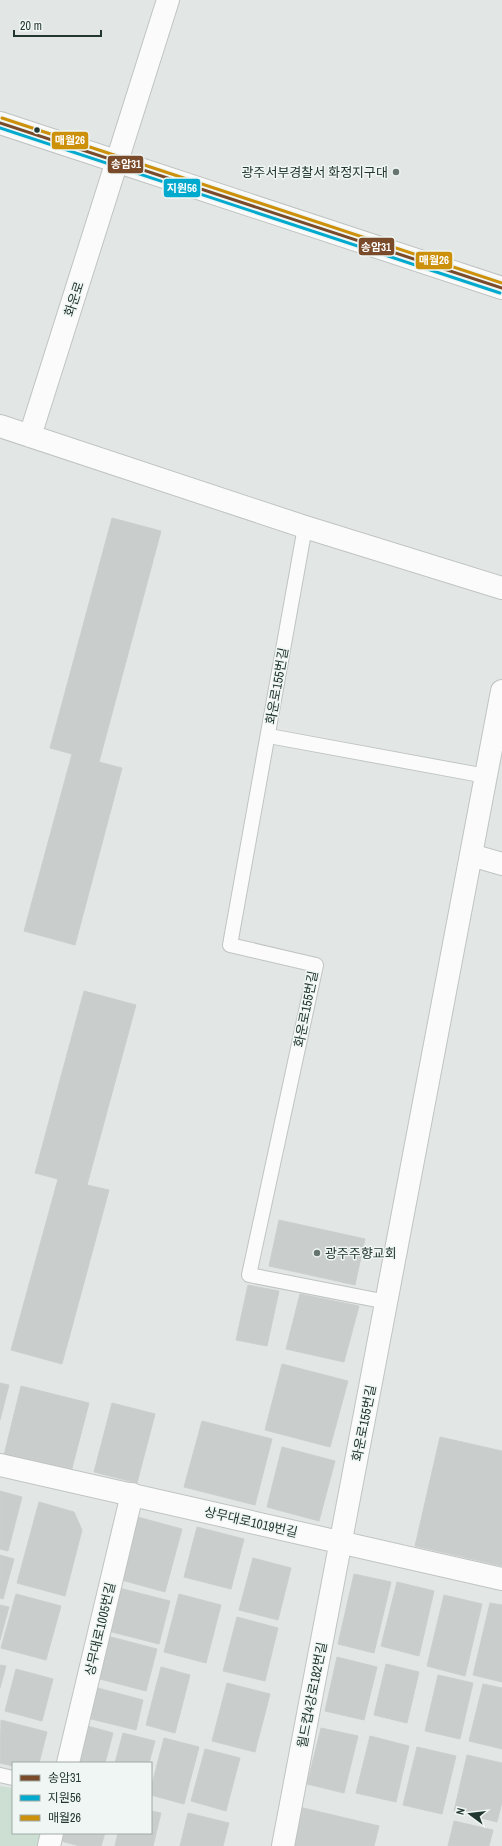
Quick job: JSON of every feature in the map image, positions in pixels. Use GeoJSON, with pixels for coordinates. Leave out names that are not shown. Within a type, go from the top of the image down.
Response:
{"type":"FeatureCollection","features":[{"type":"Feature","properties":{"kind":"street","name":"화운로"},"geometry":{"type":"LineString","coordinates":[[30,436],[118,163],[168,0]]}},
{"type":"Feature","properties":{"kind":"street"},"geometry":{"type":"LineString","coordinates":[[0,123],[502,288]]}},
{"type":"Feature","properties":{"kind":"street"},"geometry":{"type":"LineString","coordinates":[[0,426],[305,527],[502,588]]}},
{"type":"Feature","properties":{"kind":"street","name":"화운로155번길"},"geometry":{"type":"LineString","coordinates":[[341,1543],[502,691]]}},
{"type":"Feature","properties":{"kind":"street"},"geometry":{"type":"LineString","coordinates":[[471,855],[502,864]]}},
{"type":"Feature","properties":{"kind":"street","name":"상무대로1019번길"},"geometry":{"type":"LineString","coordinates":[[0,1465],[502,1579]]}},
{"type":"Feature","properties":{"kind":"street","name":"상무대로1005번길"},"geometry":{"type":"LineString","coordinates":[[68,1762],[132,1494]]}},
{"type":"Feature","properties":{"kind":"street","name":"월드컵4강로182번길"},"geometry":{"type":"LineString","coordinates":[[283,1846],[341,1543]]}},
{"type":"Feature","properties":{"kind":"street"},"geometry":{"type":"LineString","coordinates":[[49,1846],[52,1834]]}},
{"type":"Feature","properties":{"kind":"lane","name":"화운로155번길"},"geometry":{"type":"LineString","coordinates":[[305,527],[269,736],[230,945],[316,966],[249,1275],[387,1302]]}},
{"type":"Feature","properties":{"kind":"lane"},"geometry":{"type":"LineString","coordinates":[[269,736],[486,776]]}},
{"type":"Feature","properties":{"kind":"lane"},"geometry":{"type":"LineString","coordinates":[[0,1775],[12,1778]]}},
{"type":"Feature","properties":{"kind":"green space"},"geometry":{"type":"Polygon","coordinates":[[[0,1786],[12,1788],[12,1834],[47,1834],[44,1846],[0,1846],[0,1786]]]}},
{"type":"Feature","properties":{"kind":"building"},"geometry":{"type":"Polygon","coordinates":[[[112,518],[161,531],[99,762],[122,768],[75,945],[24,931],[72,754],[50,748],[112,518]]]}},
{"type":"Feature","properties":{"kind":"building"},"geometry":{"type":"Polygon","coordinates":[[[84,991],[136,1005],[87,1185],[109,1190],[62,1364],[11,1350],[58,1179],[35,1173],[84,991]]]}},
{"type":"Feature","properties":{"kind":"building","name":"광주주향교회"},"geometry":{"type":"Polygon","coordinates":[[[279,1220],[365,1239],[355,1285],[269,1266],[279,1220]]]}},
{"type":"Feature","properties":{"kind":"building"},"geometry":{"type":"Polygon","coordinates":[[[248,1285],[279,1291],[267,1346],[236,1340],[248,1285]]]}},
{"type":"Feature","properties":{"kind":"building"},"geometry":{"type":"Polygon","coordinates":[[[300,1294],[359,1306],[344,1362],[286,1349],[300,1294]]]}},
{"type":"Feature","properties":{"kind":"building"},"geometry":{"type":"Polygon","coordinates":[[[282,1364],[348,1381],[330,1447],[265,1430],[282,1364]]]}},
{"type":"Feature","properties":{"kind":"building"},"geometry":{"type":"Polygon","coordinates":[[[0,1383],[9,1385],[0,1420],[0,1383]]]}},
{"type":"Feature","properties":{"kind":"building"},"geometry":{"type":"Polygon","coordinates":[[[21,1386],[89,1403],[71,1472],[4,1455],[21,1386]]]}},
{"type":"Feature","properties":{"kind":"building"},"geometry":{"type":"Polygon","coordinates":[[[112,1403],[155,1414],[137,1483],[94,1472],[112,1403]]]}},
{"type":"Feature","properties":{"kind":"building"},"geometry":{"type":"Polygon","coordinates":[[[202,1421],[272,1439],[255,1505],[184,1487],[202,1421]]]}},
{"type":"Feature","properties":{"kind":"building"},"geometry":{"type":"Polygon","coordinates":[[[440,1437],[502,1451],[502,1566],[415,1546],[440,1437]]]}},
{"type":"Feature","properties":{"kind":"building"},"geometry":{"type":"Polygon","coordinates":[[[282,1447],[335,1461],[319,1521],[267,1507],[282,1447]]]}},
{"type":"Feature","properties":{"kind":"building"},"geometry":{"type":"Polygon","coordinates":[[[0,1491],[22,1497],[8,1551],[0,1549],[0,1491]]]}},
{"type":"Feature","properties":{"kind":"building"},"geometry":{"type":"Polygon","coordinates":[[[39,1502],[74,1512],[82,1530],[65,1596],[17,1583],[39,1502]]]}},
{"type":"Feature","properties":{"kind":"building"},"geometry":{"type":"Polygon","coordinates":[[[134,1516],[182,1529],[165,1592],[118,1579],[134,1516]]]}},
{"type":"Feature","properties":{"kind":"building"},"geometry":{"type":"Polygon","coordinates":[[[197,1527],[244,1539],[231,1589],[184,1577],[197,1527]]]}},
{"type":"Feature","properties":{"kind":"building"},"geometry":{"type":"Polygon","coordinates":[[[0,1555],[14,1559],[3,1599],[0,1598],[0,1555]]]}},
{"type":"Feature","properties":{"kind":"building"},"geometry":{"type":"Polygon","coordinates":[[[253,1558],[291,1568],[278,1620],[239,1610],[253,1558]]]}},
{"type":"Feature","properties":{"kind":"building"},"geometry":{"type":"Polygon","coordinates":[[[354,1574],[391,1582],[374,1653],[338,1644],[354,1574]]]}},
{"type":"Feature","properties":{"kind":"building"},"geometry":{"type":"Polygon","coordinates":[[[397,1582],[434,1591],[419,1656],[381,1646],[397,1582]]]}},
{"type":"Feature","properties":{"kind":"building"},"geometry":{"type":"Polygon","coordinates":[[[119,1588],[170,1601],[159,1644],[108,1631],[119,1588]]]}},
{"type":"Feature","properties":{"kind":"building"},"geometry":{"type":"Polygon","coordinates":[[[16,1594],[61,1606],[46,1660],[1,1648],[16,1594]]]}},
{"type":"Feature","properties":{"kind":"building"},"geometry":{"type":"Polygon","coordinates":[[[179,1594],[221,1605],[206,1663],[164,1652],[179,1594]]]}},
{"type":"Feature","properties":{"kind":"building"},"geometry":{"type":"Polygon","coordinates":[[[444,1595],[482,1604],[465,1676],[427,1666],[444,1595]]]}},
{"type":"Feature","properties":{"kind":"building"},"geometry":{"type":"Polygon","coordinates":[[[490,1603],[502,1605],[502,1682],[473,1675],[490,1603]]]}},
{"type":"Feature","properties":{"kind":"building"},"geometry":{"type":"Polygon","coordinates":[[[0,1605],[9,1607],[0,1640],[0,1605]]]}},
{"type":"Feature","properties":{"kind":"building"},"geometry":{"type":"Polygon","coordinates":[[[237,1617],[278,1628],[265,1681],[223,1671],[237,1617]]]}},
{"type":"Feature","properties":{"kind":"building"},"geometry":{"type":"Polygon","coordinates":[[[107,1636],[157,1649],[146,1691],[96,1678],[107,1636]]]}},
{"type":"Feature","properties":{"kind":"building"},"geometry":{"type":"Polygon","coordinates":[[[337,1657],[377,1667],[364,1720],[325,1711],[337,1657]]]}},
{"type":"Feature","properties":{"kind":"building"},"geometry":{"type":"Polygon","coordinates":[[[386,1664],[419,1672],[407,1723],[374,1715],[386,1664]]]}},
{"type":"Feature","properties":{"kind":"building"},"geometry":{"type":"Polygon","coordinates":[[[0,1665],[6,1666],[0,1688],[0,1665]]]}},
{"type":"Feature","properties":{"kind":"building"},"geometry":{"type":"Polygon","coordinates":[[[161,1667],[190,1675],[175,1733],[146,1725],[161,1667]]]}},
{"type":"Feature","properties":{"kind":"building"},"geometry":{"type":"Polygon","coordinates":[[[16,1669],[53,1679],[42,1721],[5,1711],[16,1669]]]}},
{"type":"Feature","properties":{"kind":"building"},"geometry":{"type":"Polygon","coordinates":[[[438,1675],[473,1683],[460,1739],[425,1731],[438,1675]]]}},
{"type":"Feature","properties":{"kind":"building"},"geometry":{"type":"Polygon","coordinates":[[[227,1683],[270,1694],[255,1752],[212,1741],[227,1683]]]}},
{"type":"Feature","properties":{"kind":"building"},"geometry":{"type":"Polygon","coordinates":[[[483,1684],[502,1688],[502,1749],[469,1741],[483,1684]]]}},
{"type":"Feature","properties":{"kind":"building"},"geometry":{"type":"Polygon","coordinates":[[[94,1687],[143,1700],[136,1730],[87,1718],[94,1687]]]}},
{"type":"Feature","properties":{"kind":"building"},"geometry":{"type":"Polygon","coordinates":[[[1,1720],[47,1732],[39,1762],[12,1762],[12,1766],[0,1763],[1,1720]]]}},
{"type":"Feature","properties":{"kind":"building"},"geometry":{"type":"Polygon","coordinates":[[[84,1725],[113,1733],[105,1762],[74,1762],[84,1725]]]}},
{"type":"Feature","properties":{"kind":"building"},"geometry":{"type":"Polygon","coordinates":[[[321,1728],[358,1736],[344,1793],[307,1784],[321,1728]]]}},
{"type":"Feature","properties":{"kind":"building"},"geometry":{"type":"Polygon","coordinates":[[[123,1733],[155,1741],[149,1762],[115,1762],[123,1733]]]}},
{"type":"Feature","properties":{"kind":"building"},"geometry":{"type":"Polygon","coordinates":[[[370,1736],[409,1746],[396,1802],[356,1793],[370,1736]]]}},
{"type":"Feature","properties":{"kind":"building"},"geometry":{"type":"Polygon","coordinates":[[[164,1738],[199,1747],[184,1804],[152,1795],[152,1784],[164,1738]]]}},
{"type":"Feature","properties":{"kind":"building"},"geometry":{"type":"Polygon","coordinates":[[[417,1747],[456,1756],[442,1814],[403,1805],[417,1747]]]}},
{"type":"Feature","properties":{"kind":"building"},"geometry":{"type":"Polygon","coordinates":[[[205,1749],[240,1758],[226,1811],[191,1801],[205,1749]]]}},
{"type":"Feature","properties":{"kind":"building"},"geometry":{"type":"Polygon","coordinates":[[[467,1755],[502,1763],[502,1802],[497,1822],[454,1811],[467,1755]]]}},
{"type":"Feature","properties":{"kind":"building"},"geometry":{"type":"Polygon","coordinates":[[[295,1806],[379,1826],[374,1846],[286,1846],[295,1806]]]}},
{"type":"Feature","properties":{"kind":"building"},"geometry":{"type":"Polygon","coordinates":[[[152,1811],[161,1813],[153,1846],[115,1846],[118,1834],[152,1834],[152,1811]]]}},
{"type":"Feature","properties":{"kind":"building"},"geometry":{"type":"Polygon","coordinates":[[[188,1813],[229,1823],[223,1846],[180,1846],[188,1813]]]}},
{"type":"Feature","properties":{"kind":"building"},"geometry":{"type":"Polygon","coordinates":[[[454,1821],[493,1830],[489,1846],[448,1846],[454,1821]]]}},
{"type":"Feature","properties":{"kind":"building"},"geometry":{"type":"Polygon","coordinates":[[[58,1834],[105,1834],[101,1846],[80,1846],[57,1840],[58,1834]]]}},
{"type":"Feature","properties":{"kind":"transit line","name":"매월26"},"geometry":{"type":"LineString","coordinates":[[2,118],[502,283]]}},
{"type":"Feature","properties":{"kind":"transit line","name":"송암31"},"geometry":{"type":"LineString","coordinates":[[0,123],[502,288]]}},
{"type":"Feature","properties":{"kind":"transit line","name":"지원56"},"geometry":{"type":"LineString","coordinates":[[0,128],[500,293]]}},
{"type":"Feature","properties":{"kind":"place","name":"광주서부경찰서 화정지구대"},"geometry":{"type":"Point","coordinates":[396,172]}},
{"type":"Feature","properties":{"kind":"place","name":"광주주향교회"},"geometry":{"type":"Point","coordinates":[317,1253]}}]}
